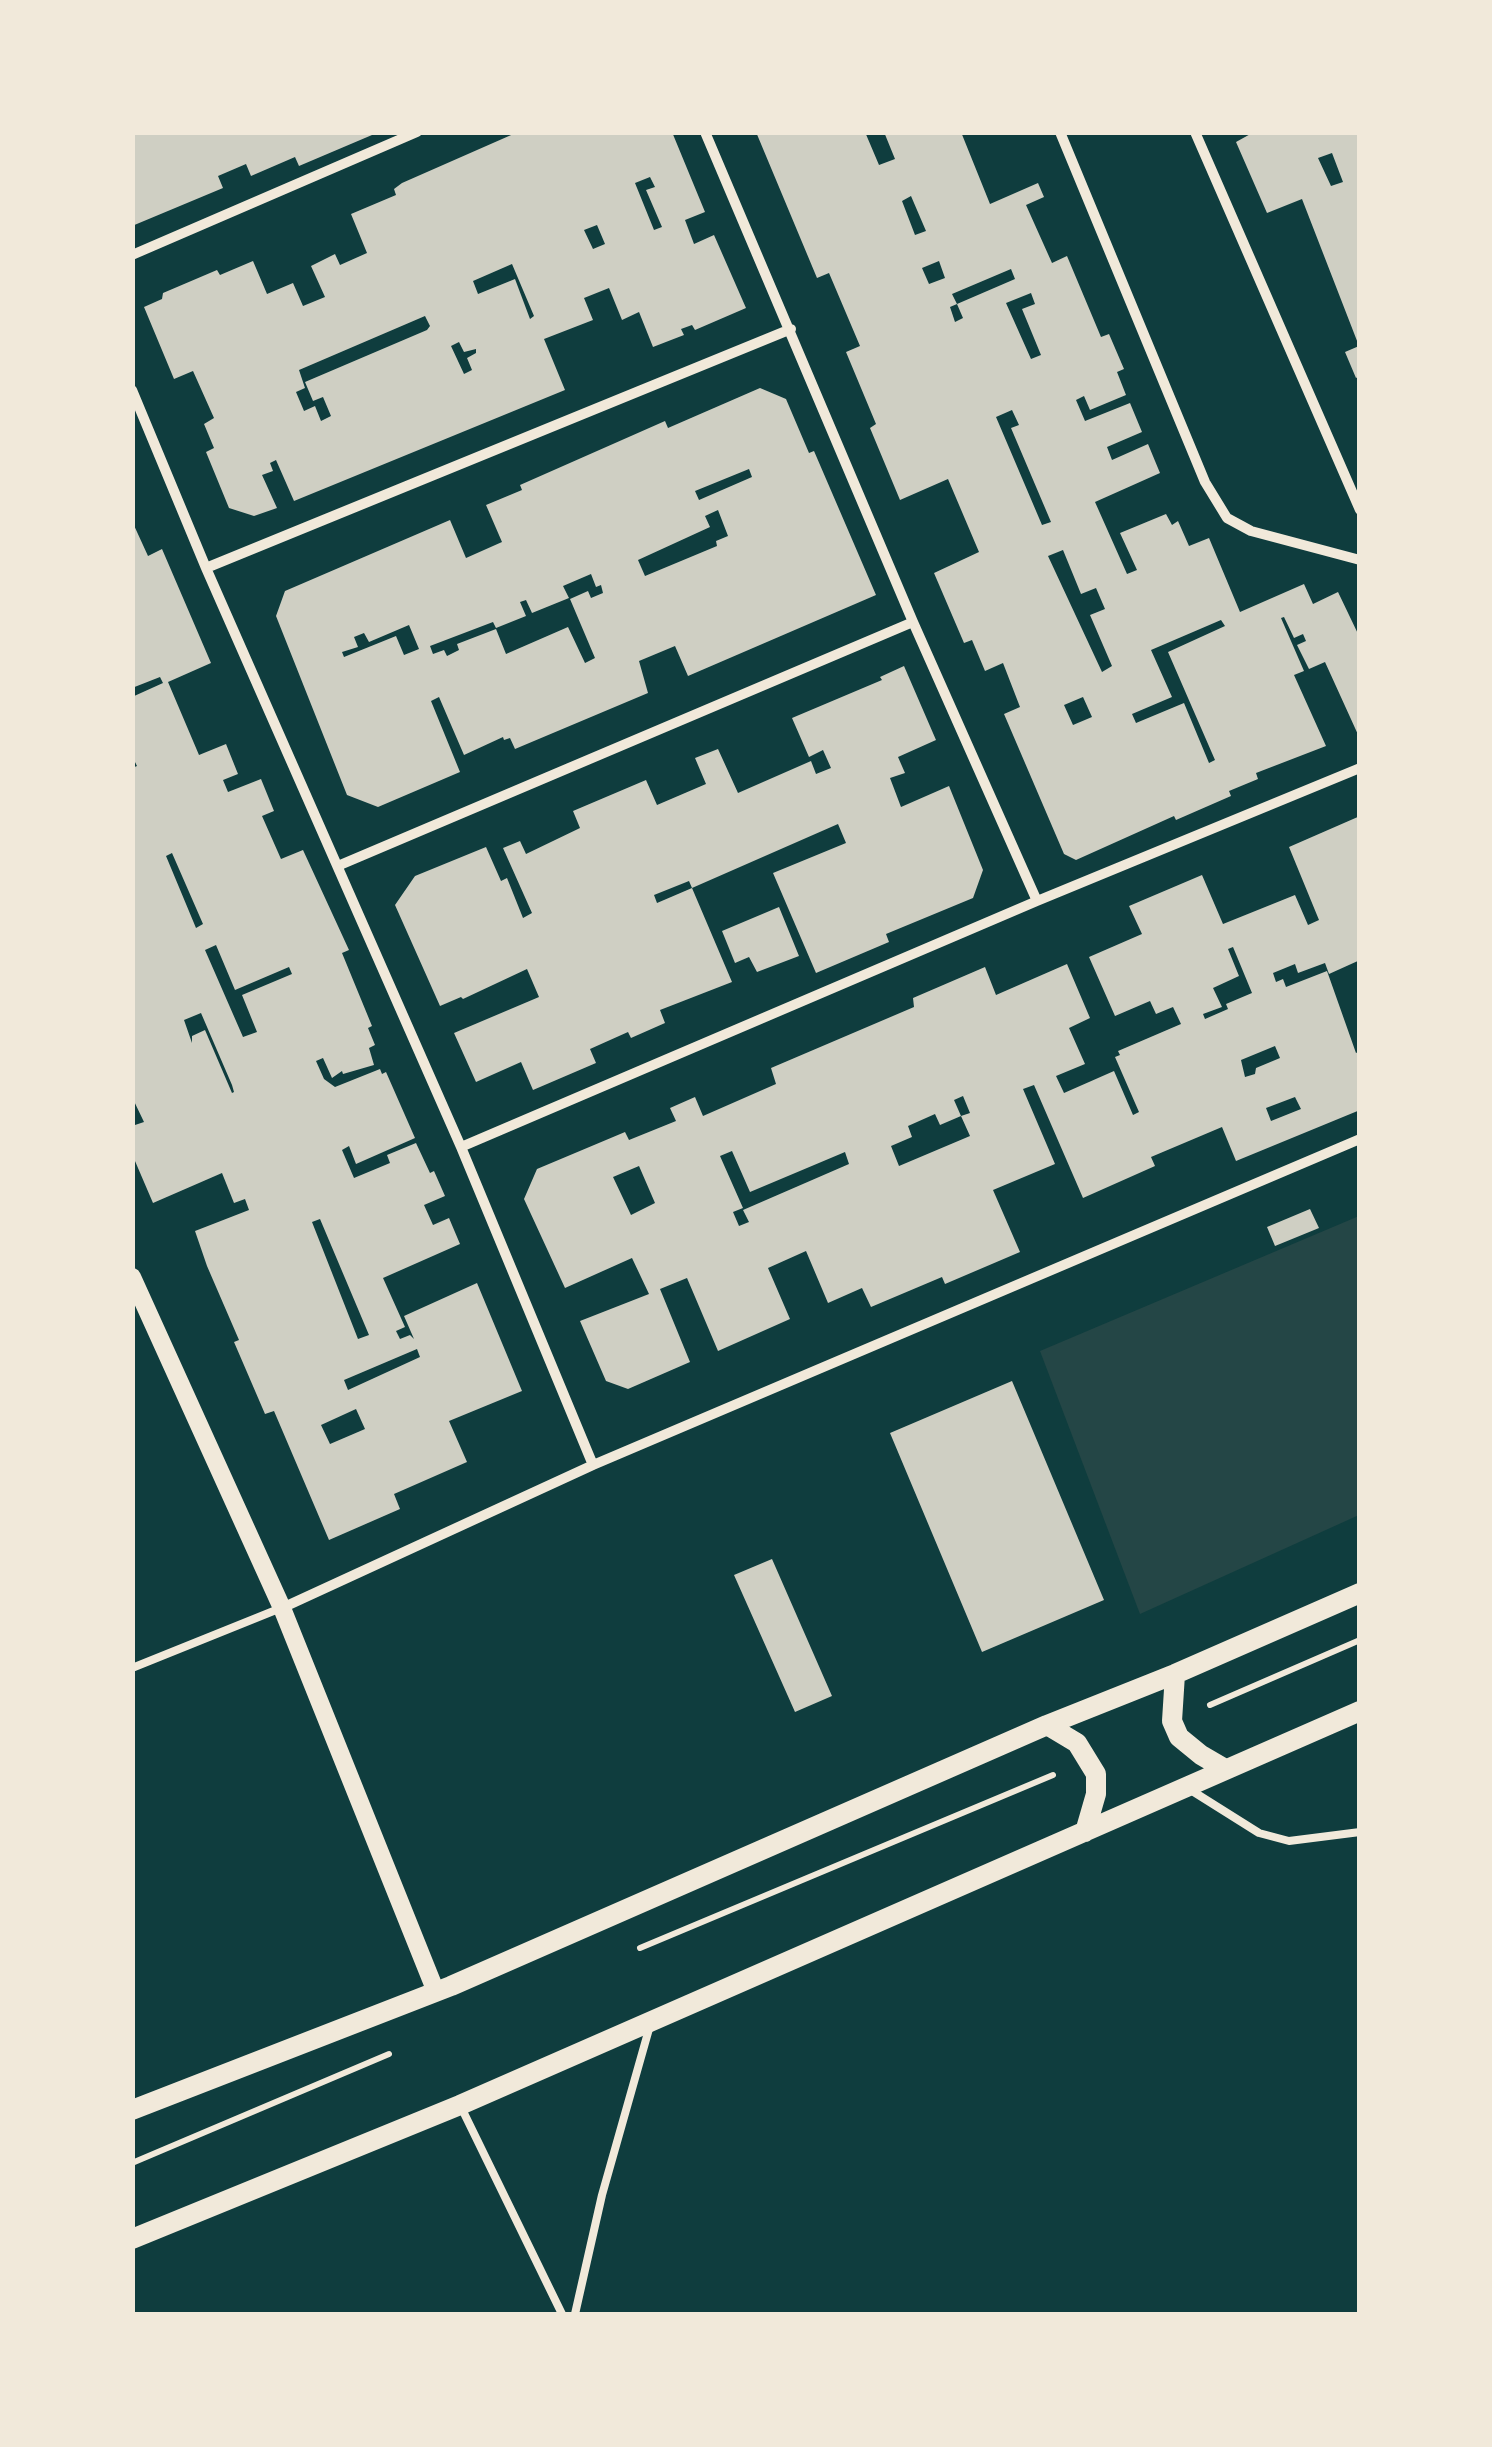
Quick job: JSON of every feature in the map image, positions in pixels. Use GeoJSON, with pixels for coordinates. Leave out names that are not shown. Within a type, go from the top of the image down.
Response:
{"type":"FeatureCollection","features":[{"type":"Feature","properties":{"kind":"main road"},"geometry":{"type":"LineString","coordinates":[[132,2110],[436,1992],[1046,1725],[1360,1593]]}},
{"type":"Feature","properties":{"kind":"main road"},"geometry":{"type":"LineString","coordinates":[[1175,1674],[1172,1721],[1180,1737],[1225,1769]]}},
{"type":"Feature","properties":{"kind":"main road"},"geometry":{"type":"LineString","coordinates":[[132,2239],[460,2105],[1360,1711]]}},
{"type":"Feature","properties":{"kind":"main road"},"geometry":{"type":"LineString","coordinates":[[1046,1725],[1076,1744],[1096,1774],[1096,1794],[1085,1832]]}},
{"type":"Feature","properties":{"kind":"street"},"geometry":{"type":"LineString","coordinates":[[132,255],[417,132]]}},
{"type":"Feature","properties":{"kind":"street"},"geometry":{"type":"LineString","coordinates":[[706,132],[914,622],[1038,900]]}},
{"type":"Feature","properties":{"kind":"street"},"geometry":{"type":"LineString","coordinates":[[1060,132],[1205,482],[1227,518],[1251,531],[1360,560]]}},
{"type":"Feature","properties":{"kind":"street"},"geometry":{"type":"LineString","coordinates":[[1195,132],[1360,510]]}},
{"type":"Feature","properties":{"kind":"street"},"geometry":{"type":"LineString","coordinates":[[206,568],[792,329]]}},
{"type":"Feature","properties":{"kind":"street"},"geometry":{"type":"LineString","coordinates":[[132,390],[206,568],[461,1147],[593,1465]]}},
{"type":"Feature","properties":{"kind":"street"},"geometry":{"type":"LineString","coordinates":[[340,866],[914,622]]}},
{"type":"Feature","properties":{"kind":"street"},"geometry":{"type":"LineString","coordinates":[[461,1147],[1038,900],[1360,768]]}},
{"type":"Feature","properties":{"kind":"street"},"geometry":{"type":"LineString","coordinates":[[282,1608],[593,1465],[1360,1138]]}},
{"type":"Feature","properties":{"kind":"street"},"geometry":{"type":"LineString","coordinates":[[132,1277],[282,1608],[436,1992]]}},
{"type":"Feature","properties":{"kind":"lane"},"geometry":{"type":"LineString","coordinates":[[132,1668],[282,1608]]}},
{"type":"Feature","properties":{"kind":"lane"},"geometry":{"type":"LineString","coordinates":[[1185,1787],[1259,1833],[1289,1841],[1360,1832]]}},
{"type":"Feature","properties":{"kind":"lane"},"geometry":{"type":"LineString","coordinates":[[575,2314],[602,2196],[651,2022]]}},
{"type":"Feature","properties":{"kind":"lane"},"geometry":{"type":"LineString","coordinates":[[460,2105],[562,2314]]}},
{"type":"Feature","properties":{"kind":"path"},"geometry":{"type":"LineString","coordinates":[[1172,1721],[1360,1640]]}},
{"type":"Feature","properties":{"kind":"path"},"geometry":{"type":"LineString","coordinates":[[632,1952],[1089,1759]]}},
{"type":"Feature","properties":{"kind":"path"},"geometry":{"type":"LineString","coordinates":[[132,2163],[396,2052]]}},
{"type":"Feature","properties":{"kind":"shaded area"},"geometry":{"type":"Polygon","coordinates":[[[1359,1216],[1359,1515],[1140,1614],[1040,1351],[1359,1216]]]}},
{"type":"Feature","properties":{"kind":"building"},"geometry":{"type":"Polygon","coordinates":[[[132,132],[372,135],[299,166],[295,157],[251,176],[246,164],[218,176],[223,188],[132,226],[132,132]]]}},
{"type":"Feature","properties":{"kind":"building"},"geometry":{"type":"Polygon","coordinates":[[[518,132],[672,132],[705,212],[685,220],[694,244],[714,235],[746,308],[695,330],[692,325],[681,329],[684,335],[653,347],[639,312],[622,320],[609,288],[584,298],[593,320],[544,339],[565,390],[294,501],[276,460],[270,463],[273,471],[262,475],[277,508],[254,516],[229,508],[206,452],[214,448],[204,424],[214,418],[193,371],[174,379],[144,307],[162,299],[163,293],[217,270],[220,275],[253,261],[267,294],[293,283],[303,306],[325,297],[311,266],[335,254],[340,265],[367,253],[351,214],[396,195],[394,189],[518,132]],[[650,177],[635,183],[654,230],[662,227],[646,190],[655,187],[650,177]],[[597,225],[584,230],[593,249],[605,244],[597,225]],[[512,264],[473,281],[478,294],[515,279],[530,319],[534,316],[512,264]],[[425,316],[299,370],[305,388],[296,392],[304,411],[315,406],[321,421],[331,416],[323,397],[313,401],[305,382],[427,330],[430,326],[425,316]],[[459,342],[451,346],[464,374],[472,370],[467,358],[476,349],[464,352],[459,342]]]}},
{"type":"Feature","properties":{"kind":"building"},"geometry":{"type":"Polygon","coordinates":[[[756,132],[865,132],[879,165],[895,159],[884,132],[961,132],[990,204],[1038,183],[1044,197],[1026,205],[1052,263],[1067,256],[1101,337],[1109,334],[1124,369],[1117,372],[1126,395],[1090,410],[1084,396],[1076,400],[1085,421],[1130,403],[1142,432],[1107,447],[1112,460],[1148,444],[1160,473],[1095,502],[1127,574],[1137,570],[1120,533],[1166,514],[1172,525],[1178,521],[1189,546],[1209,538],[1240,612],[1304,584],[1313,604],[1338,592],[1360,638],[1360,739],[1325,662],[1309,669],[1297,645],[1306,641],[1303,634],[1294,638],[1284,617],[1281,618],[1304,671],[1294,675],[1326,746],[1256,773],[1258,779],[1229,791],[1231,796],[1176,820],[1174,816],[1076,860],[1064,854],[1004,714],[1020,707],[1003,663],[985,671],[972,640],[964,643],[934,573],[979,552],[948,479],[900,500],[870,428],[876,424],[846,352],[860,346],[829,273],[817,278],[756,132]],[[911,196],[902,201],[915,235],[926,231],[911,196]],[[939,261],[922,268],[929,284],[945,278],[939,261]],[[1011,269],[952,294],[957,304],[1015,279],[1011,269]],[[1031,293],[1006,303],[1031,359],[1041,355],[1022,309],[1035,304],[1031,293]],[[957,304],[950,307],[955,322],[963,318],[957,304]],[[1012,410],[996,417],[1042,525],[1051,522],[1011,428],[1019,425],[1012,410]],[[1063,550],[1048,556],[1102,672],[1112,666],[1090,615],[1105,609],[1096,588],[1081,594],[1063,550]],[[1221,620],[1151,650],[1172,697],[1132,714],[1136,723],[1184,703],[1209,763],[1215,760],[1168,652],[1225,626],[1221,620]],[[1083,697],[1064,705],[1073,725],[1092,717],[1083,697]]]}},
{"type":"Feature","properties":{"kind":"building"},"geometry":{"type":"Polygon","coordinates":[[[1254,132],[1360,132],[1360,376],[1356,378],[1345,352],[1359,346],[1302,199],[1267,213],[1236,142],[1254,132]],[[1332,153],[1318,158],[1331,186],[1343,182],[1332,153]]]}},
{"type":"Feature","properties":{"kind":"building"},"geometry":{"type":"Polygon","coordinates":[[[760,388],[786,399],[809,453],[814,451],[876,595],[688,676],[675,646],[639,661],[648,693],[515,749],[510,738],[503,737],[464,755],[439,697],[431,701],[460,772],[378,807],[347,795],[276,616],[285,591],[450,520],[466,558],[502,542],[486,505],[522,490],[520,485],[665,421],[668,428],[760,388]],[[749,469],[695,491],[699,500],[752,477],[749,469]],[[718,510],[705,516],[710,527],[638,560],[645,576],[717,546],[716,541],[728,536],[718,510]],[[591,574],[563,586],[569,598],[532,613],[526,600],[520,602],[526,616],[496,628],[493,622],[430,646],[433,654],[444,650],[447,656],[459,650],[457,644],[496,629],[506,654],[568,627],[585,663],[595,658],[570,599],[588,591],[591,598],[603,593],[601,585],[596,587],[591,574]],[[409,625],[369,642],[364,633],[354,637],[358,647],[342,652],[344,657],[396,636],[404,655],[419,649],[409,625]]]}},
{"type":"Feature","properties":{"kind":"building"},"geometry":{"type":"Polygon","coordinates":[[[132,521],[148,556],[162,549],[211,663],[168,682],[199,755],[226,744],[238,774],[223,780],[228,792],[261,779],[274,811],[262,816],[281,859],[303,850],[349,950],[342,953],[372,1026],[368,1028],[375,1045],[369,1048],[374,1065],[343,1074],[342,1071],[332,1078],[323,1058],[316,1061],[324,1079],[335,1087],[380,1069],[382,1074],[386,1072],[415,1138],[356,1164],[349,1146],[342,1150],[354,1178],[390,1163],[387,1155],[416,1143],[445,1196],[424,1205],[433,1225],[449,1218],[460,1244],[383,1278],[405,1327],[396,1331],[400,1339],[410,1335],[414,1339],[404,1316],[477,1283],[522,1391],[449,1421],[467,1462],[394,1494],[400,1509],[329,1540],[274,1411],[265,1414],[234,1342],[239,1340],[195,1231],[249,1210],[245,1199],[234,1203],[222,1173],[153,1203],[132,1154],[132,1126],[144,1122],[132,1097],[132,768],[137,766],[132,756],[132,697],[163,683],[160,677],[132,688],[132,521]],[[172,853],[166,856],[196,928],[203,924],[172,853]],[[216,945],[205,950],[243,1037],[257,1032],[242,995],[292,974],[289,967],[235,990],[216,945]],[[201,1013],[184,1020],[192,1043],[192,1036],[205,1030],[234,1092],[201,1013]],[[320,1219],[312,1222],[358,1339],[369,1335],[320,1219]],[[417,1349],[344,1380],[348,1390],[420,1357],[417,1349]],[[356,1409],[321,1425],[330,1444],[365,1429],[356,1409]]]}},
{"type":"Feature","properties":{"kind":"building"},"geometry":{"type":"Polygon","coordinates":[[[904,666],[936,740],[898,757],[905,773],[890,778],[901,807],[949,786],[983,870],[973,898],[886,934],[889,942],[816,973],[773,873],[846,843],[838,824],[692,888],[732,982],[660,1010],[665,1023],[631,1038],[628,1032],[590,1049],[596,1063],[533,1090],[521,1062],[476,1082],[454,1033],[539,997],[527,969],[440,1006],[395,905],[415,876],[486,847],[501,881],[507,878],[523,918],[532,913],[503,848],[520,841],[526,854],[580,828],[573,811],[646,780],[657,805],[706,784],[695,758],[718,749],[738,793],[811,761],[816,774],[831,768],[823,750],[809,757],[792,718],[882,680],[880,677],[904,666]],[[689,881],[654,895],[657,903],[692,888],[689,881]]]}},
{"type":"Feature","properties":{"kind":"building"},"geometry":{"type":"Polygon","coordinates":[[[1360,816],[1360,960],[1329,974],[1325,963],[1298,973],[1295,964],[1273,973],[1276,982],[1283,979],[1286,987],[1327,971],[1356,1053],[1360,1051],[1360,1110],[1236,1161],[1222,1127],[1151,1157],[1155,1166],[1083,1198],[1034,1085],[1023,1089],[1055,1164],[993,1190],[1020,1252],[945,1284],[942,1277],[871,1307],[862,1288],[828,1303],[806,1251],[768,1268],[790,1319],[718,1351],[687,1278],[660,1289],[690,1362],[628,1389],[606,1381],[580,1321],[649,1294],[632,1258],[565,1288],[524,1199],[537,1169],[625,1132],[629,1140],[676,1121],[670,1108],[695,1097],[703,1116],[776,1084],[771,1068],[914,1007],[913,998],[985,967],[996,995],[1067,964],[1090,1018],[1069,1028],[1085,1064],[1056,1076],[1064,1093],[1114,1071],[1133,1115],[1139,1112],[1115,1057],[1120,1055],[1118,1051],[1181,1024],[1173,1007],[1156,1014],[1150,1001],[1115,1016],[1089,957],[1142,934],[1129,906],[1202,875],[1223,924],[1295,895],[1308,925],[1319,920],[1289,847],[1360,816]],[[1233,947],[1228,949],[1239,976],[1213,988],[1222,1007],[1203,1014],[1205,1019],[1252,993],[1233,947]],[[1275,1046],[1241,1060],[1245,1077],[1280,1058],[1275,1046]],[[963,1096],[954,1100],[961,1116],[970,1113],[963,1096]],[[1295,1097],[1266,1108],[1271,1121],[1301,1109],[1295,1097]],[[935,1114],[908,1126],[912,1137],[891,1146],[899,1166],[970,1136],[961,1116],[940,1125],[935,1114]],[[732,1151],[720,1156],[743,1208],[733,1212],[739,1226],[749,1222],[743,1210],[849,1164],[845,1152],[750,1192],[732,1151]],[[639,1166],[613,1177],[631,1215],[655,1203],[639,1166]]]}},
{"type":"Feature","properties":{"kind":"building"},"geometry":{"type":"Polygon","coordinates":[[[779,907],[799,956],[757,972],[749,957],[735,963],[722,931],[779,907]]]}},
{"type":"Feature","properties":{"kind":"building"},"geometry":{"type":"Polygon","coordinates":[[[1310,1209],[1319,1228],[1275,1246],[1267,1227],[1310,1209]]]}},
{"type":"Feature","properties":{"kind":"building"},"geometry":{"type":"Polygon","coordinates":[[[1012,1381],[1104,1600],[982,1652],[890,1433],[1012,1381]]]}},
{"type":"Feature","properties":{"kind":"building"},"geometry":{"type":"Polygon","coordinates":[[[772,1559],[832,1696],[795,1712],[734,1575],[772,1559]]]}}]}
